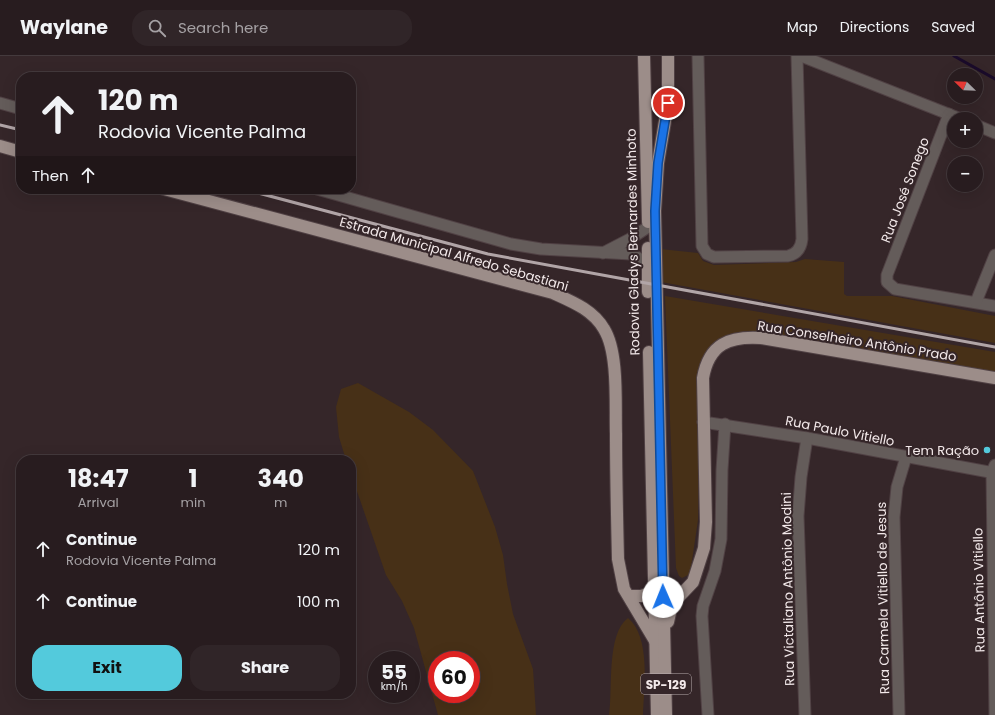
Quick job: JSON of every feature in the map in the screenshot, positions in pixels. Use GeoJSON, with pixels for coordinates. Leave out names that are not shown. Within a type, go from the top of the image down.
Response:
{"type":"FeatureCollection","features":[{"type":"Feature","properties":{"kind":"main road","name":"Rodovia Gladys Bernardes Minhoto"},"geometry":{"type":"LineString","coordinates":[[644,56],[648,263],[655,428]]}},
{"type":"Feature","properties":{"kind":"main road","name":"Rodovia Gladys Bernardes Minhoto"},"geometry":{"type":"LineString","coordinates":[[655,428],[655,211],[658,163],[668,103],[668,56]]}},
{"type":"Feature","properties":{"kind":"main road"},"geometry":{"type":"LineString","coordinates":[[0,146],[16,151]]}},
{"type":"Feature","properties":{"kind":"main road","name":"Estrada Municipal Alfredo Sebastiani"},"geometry":{"type":"LineString","coordinates":[[183,194],[553,293],[588,311],[601,325],[611,345],[614,378],[618,559],[624,589],[655,641]]}},
{"type":"Feature","properties":{"kind":"main road","name":"Rua Conselheiro Antônio Prado"},"geometry":{"type":"LineString","coordinates":[[693,582],[704,548],[706,522],[703,378],[708,360],[718,348],[726,342],[740,337],[761,338],[995,378]]}},
{"type":"Feature","properties":{"kind":"main road","name":"SP-129"},"geometry":{"type":"LineString","coordinates":[[655,428],[658,589],[655,641],[657,715]]}},
{"type":"Feature","properties":{"kind":"main road"},"geometry":{"type":"LineString","coordinates":[[629,596],[641,596],[658,589],[675,591],[693,582]]}},
{"type":"Feature","properties":{"kind":"main road"},"geometry":{"type":"LineString","coordinates":[[665,654],[671,607],[693,582]]}},
{"type":"Feature","properties":{"kind":"main road","name":"SP-129"},"geometry":{"type":"LineString","coordinates":[[658,589],[665,654],[666,715]]}},
{"type":"Feature","properties":{"kind":"street"},"geometry":{"type":"LineString","coordinates":[[698,56],[702,246],[707,254],[714,257],[788,256],[795,254],[798,250],[802,239],[797,56]]}},
{"type":"Feature","properties":{"kind":"street"},"geometry":{"type":"LineString","coordinates":[[801,56],[947,113]]}},
{"type":"Feature","properties":{"kind":"street"},"geometry":{"type":"LineString","coordinates":[[0,104],[16,108]]}},
{"type":"Feature","properties":{"kind":"street","name":"Rua José Sonego"},"geometry":{"type":"LineString","coordinates":[[947,119],[887,275],[888,283],[895,289],[976,302]]}},
{"type":"Feature","properties":{"kind":"street"},"geometry":{"type":"LineString","coordinates":[[983,128],[995,133]]}},
{"type":"Feature","properties":{"kind":"street"},"geometry":{"type":"LineString","coordinates":[[335,194],[511,244],[541,249],[631,254],[648,263]]}},
{"type":"Feature","properties":{"kind":"street"},"geometry":{"type":"LineString","coordinates":[[602,253],[630,239],[648,227]]}},
{"type":"Feature","properties":{"kind":"street"},"geometry":{"type":"LineString","coordinates":[[995,255],[976,302],[995,306]]}},
{"type":"Feature","properties":{"kind":"street","name":"Rua Paulo Vitiello"},"geometry":{"type":"LineString","coordinates":[[703,422],[725,424],[807,438],[906,458],[994,470]]}},
{"type":"Feature","properties":{"kind":"street"},"geometry":{"type":"LineString","coordinates":[[708,715],[702,616],[703,606],[715,571],[721,539],[722,470],[725,424]]}},
{"type":"Feature","properties":{"kind":"street","name":"Rua Victaliano Antônio Modini"},"geometry":{"type":"LineString","coordinates":[[805,715],[798,516],[801,477],[807,438]]}},
{"type":"Feature","properties":{"kind":"street","name":"Rua Carmela Vitiello de Jesus"},"geometry":{"type":"LineString","coordinates":[[899,715],[894,517],[897,487],[906,458]]}},
{"type":"Feature","properties":{"kind":"street","name":"Rua Antônio Vitiello"},"geometry":{"type":"LineString","coordinates":[[994,470],[994,715]]}},
{"type":"Feature","properties":{"kind":"shaded area"},"geometry":{"type":"Polygon","coordinates":[[[660,249],[698,253],[703,261],[714,265],[796,262],[805,259],[844,262],[844,294],[847,296],[892,296],[995,316],[995,343],[661,282],[660,249]]]}},
{"type":"Feature","properties":{"kind":"shaded area"},"geometry":{"type":"Polygon","coordinates":[[[665,296],[995,352],[995,374],[749,332],[741,332],[725,336],[713,345],[703,358],[700,365],[698,520],[690,574],[682,578],[679,576],[676,568],[665,296]]]}},
{"type":"Feature","properties":{"kind":"shaded area"},"geometry":{"type":"Polygon","coordinates":[[[358,383],[409,412],[433,430],[473,471],[495,527],[503,555],[513,614],[533,669],[536,715],[438,715],[435,703],[480,703],[480,651],[428,651],[428,679],[414,628],[402,601],[386,575],[356,488],[356,455],[344,455],[339,437],[336,407],[341,389],[358,383]]]}},
{"type":"Feature","properties":{"kind":"shaded area"},"geometry":{"type":"Polygon","coordinates":[[[628,618],[640,637],[643,650],[645,677],[643,715],[609,715],[613,649],[616,636],[621,626],[628,618]]]}},
{"type":"Feature","properties":{"kind":"waterway"},"geometry":{"type":"LineString","coordinates":[[954,56],[995,79]]}},
{"type":"Feature","properties":{"kind":"railway"},"geometry":{"type":"LineString","coordinates":[[0,125],[16,129]]}},
{"type":"Feature","properties":{"kind":"railway"},"geometry":{"type":"LineString","coordinates":[[262,194],[488,254],[995,347]]}},
{"type":"Feature","properties":{"kind":"place","name":"Tem Ração"},"geometry":{"type":"Point","coordinates":[987,450]}},
{"type":"Feature","properties":{"kind":"route"},"geometry":{"type":"LineString","coordinates":[[663,597],[655,211],[658,163],[668,103]]}}]}
